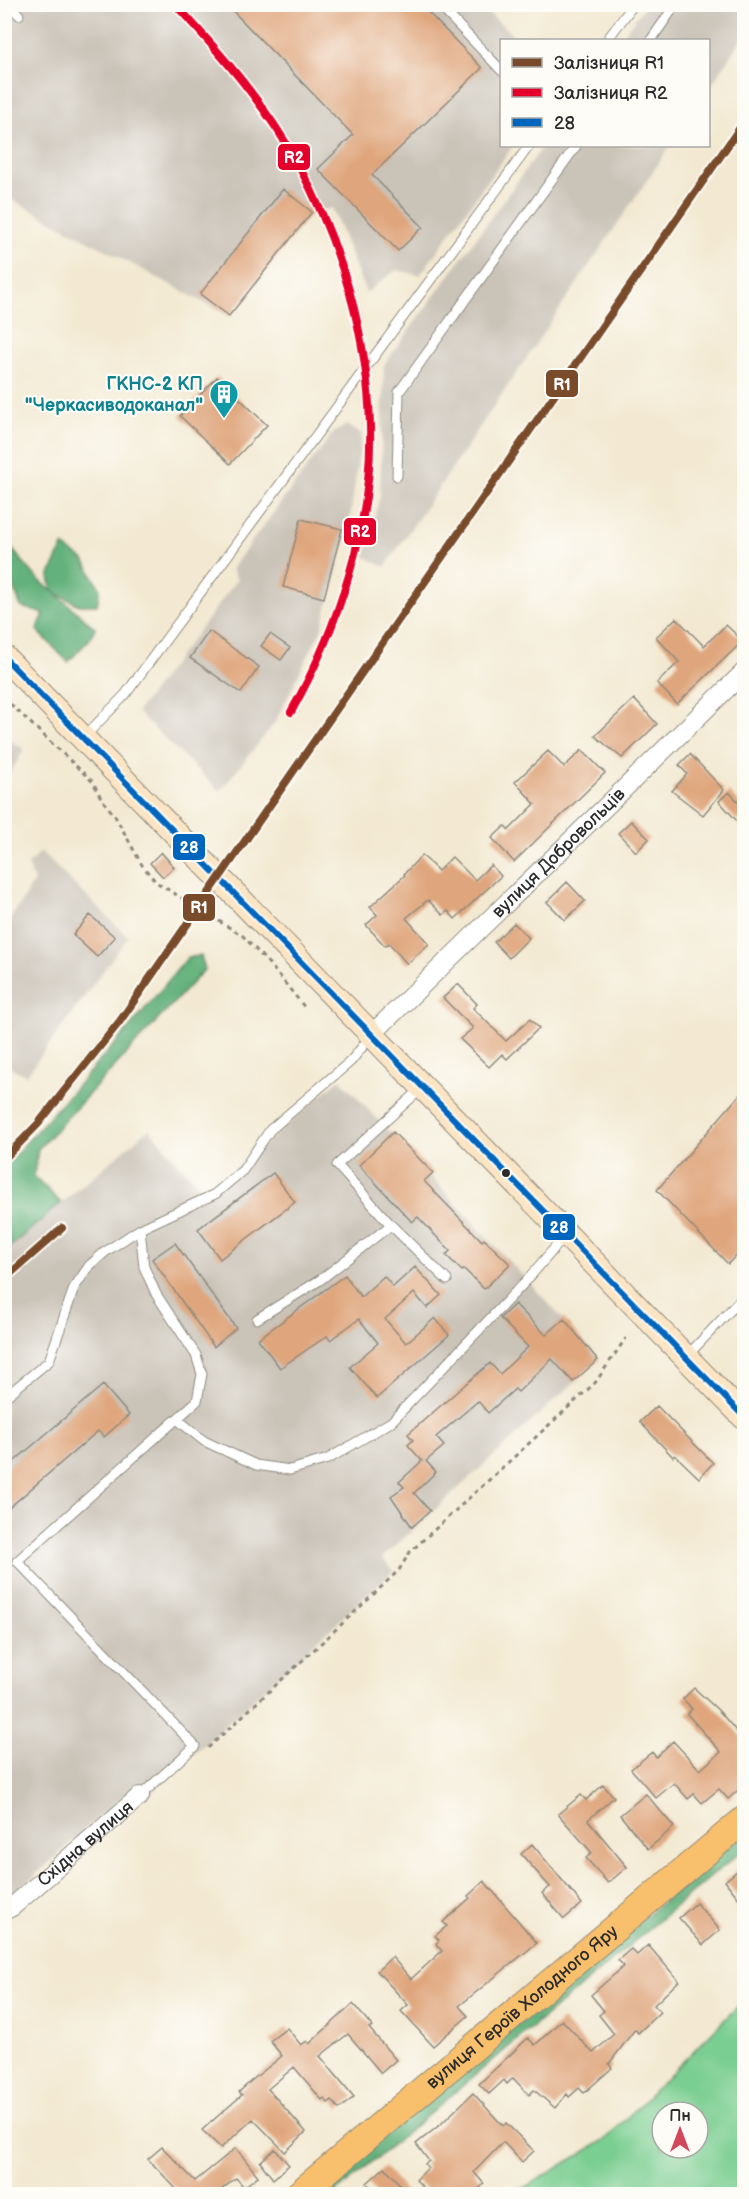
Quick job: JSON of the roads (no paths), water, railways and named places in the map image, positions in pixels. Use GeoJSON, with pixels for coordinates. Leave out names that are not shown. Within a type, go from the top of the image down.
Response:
{"type":"FeatureCollection","features":[{"type":"Feature","properties":{"kind":"main road"},"geometry":{"type":"LineString","coordinates":[[4,657],[744,1417]]}},
{"type":"Feature","properties":{"kind":"main road","name":"вулиця Героїв Холодного Яру"},"geometry":{"type":"LineString","coordinates":[[299,2194],[744,1820]]}},
{"type":"Feature","properties":{"kind":"street","name":"вулиця Добровольців"},"geometry":{"type":"LineString","coordinates":[[372,1034],[744,672]]}},
{"type":"Feature","properties":{"kind":"street","name":"Східна вулиця"},"geometry":{"type":"LineString","coordinates":[[4,1911],[12,1907],[140,1796]]}},
{"type":"Feature","properties":{"kind":"lane"},"geometry":{"type":"LineString","coordinates":[[9,4],[19,15]]}},
{"type":"Feature","properties":{"kind":"lane"},"geometry":{"type":"LineString","coordinates":[[438,4],[500,70]]}},
{"type":"Feature","properties":{"kind":"lane"},"geometry":{"type":"LineString","coordinates":[[608,39],[634,4]]}},
{"type":"Feature","properties":{"kind":"lane"},"geometry":{"type":"LineString","coordinates":[[652,39],[676,4]]}},
{"type":"Feature","properties":{"kind":"lane"},"geometry":{"type":"LineString","coordinates":[[84,737],[125,695],[528,147]]}},
{"type":"Feature","properties":{"kind":"lane"},"geometry":{"type":"LineString","coordinates":[[397,476],[399,392],[575,147]]}},
{"type":"Feature","properties":{"kind":"lane"},"geometry":{"type":"LineString","coordinates":[[4,1398],[49,1361],[74,1288],[89,1266],[105,1252],[140,1229],[215,1194],[243,1170],[270,1130],[351,1060],[372,1034]]}},
{"type":"Feature","properties":{"kind":"lane"},"geometry":{"type":"LineString","coordinates":[[424,1087],[337,1165],[392,1226],[447,1281]]}},
{"type":"Feature","properties":{"kind":"lane"},"geometry":{"type":"LineString","coordinates":[[257,1319],[320,1280],[392,1226]]}},
{"type":"Feature","properties":{"kind":"lane"},"geometry":{"type":"LineString","coordinates":[[140,1229],[144,1267],[156,1294],[196,1355],[202,1374],[197,1401],[17,1561],[195,1746],[140,1796]]}},
{"type":"Feature","properties":{"kind":"lane"},"geometry":{"type":"LineString","coordinates":[[177,1419],[204,1442],[255,1466],[290,1470],[328,1459],[391,1422],[526,1281],[567,1234]]}},
{"type":"Feature","properties":{"kind":"lane"},"geometry":{"type":"LineString","coordinates":[[686,1357],[744,1296]]}},
{"type":"Feature","properties":{"kind":"rail line","name":"R2"},"geometry":{"type":"LineString","coordinates":[[175,4],[226,61],[258,102],[273,122],[299,166],[328,227],[339,259],[350,292],[364,359],[370,426],[369,463],[366,500],[359,537],[324,646],[291,712]]}},
{"type":"Feature","properties":{"kind":"rail line","name":"R1"},"geometry":{"type":"LineString","coordinates":[[4,1159],[38,1124],[120,1021],[744,122]]}},
{"type":"Feature","properties":{"kind":"rail line","name":"R1"},"geometry":{"type":"LineString","coordinates":[[4,1279],[62,1228]]}},
{"type":"Feature","properties":{"kind":"place","name":"ГКНС-2 КП \"Черкасиводоканал\""},"geometry":{"type":"Point","coordinates":[224,420]}}]}
